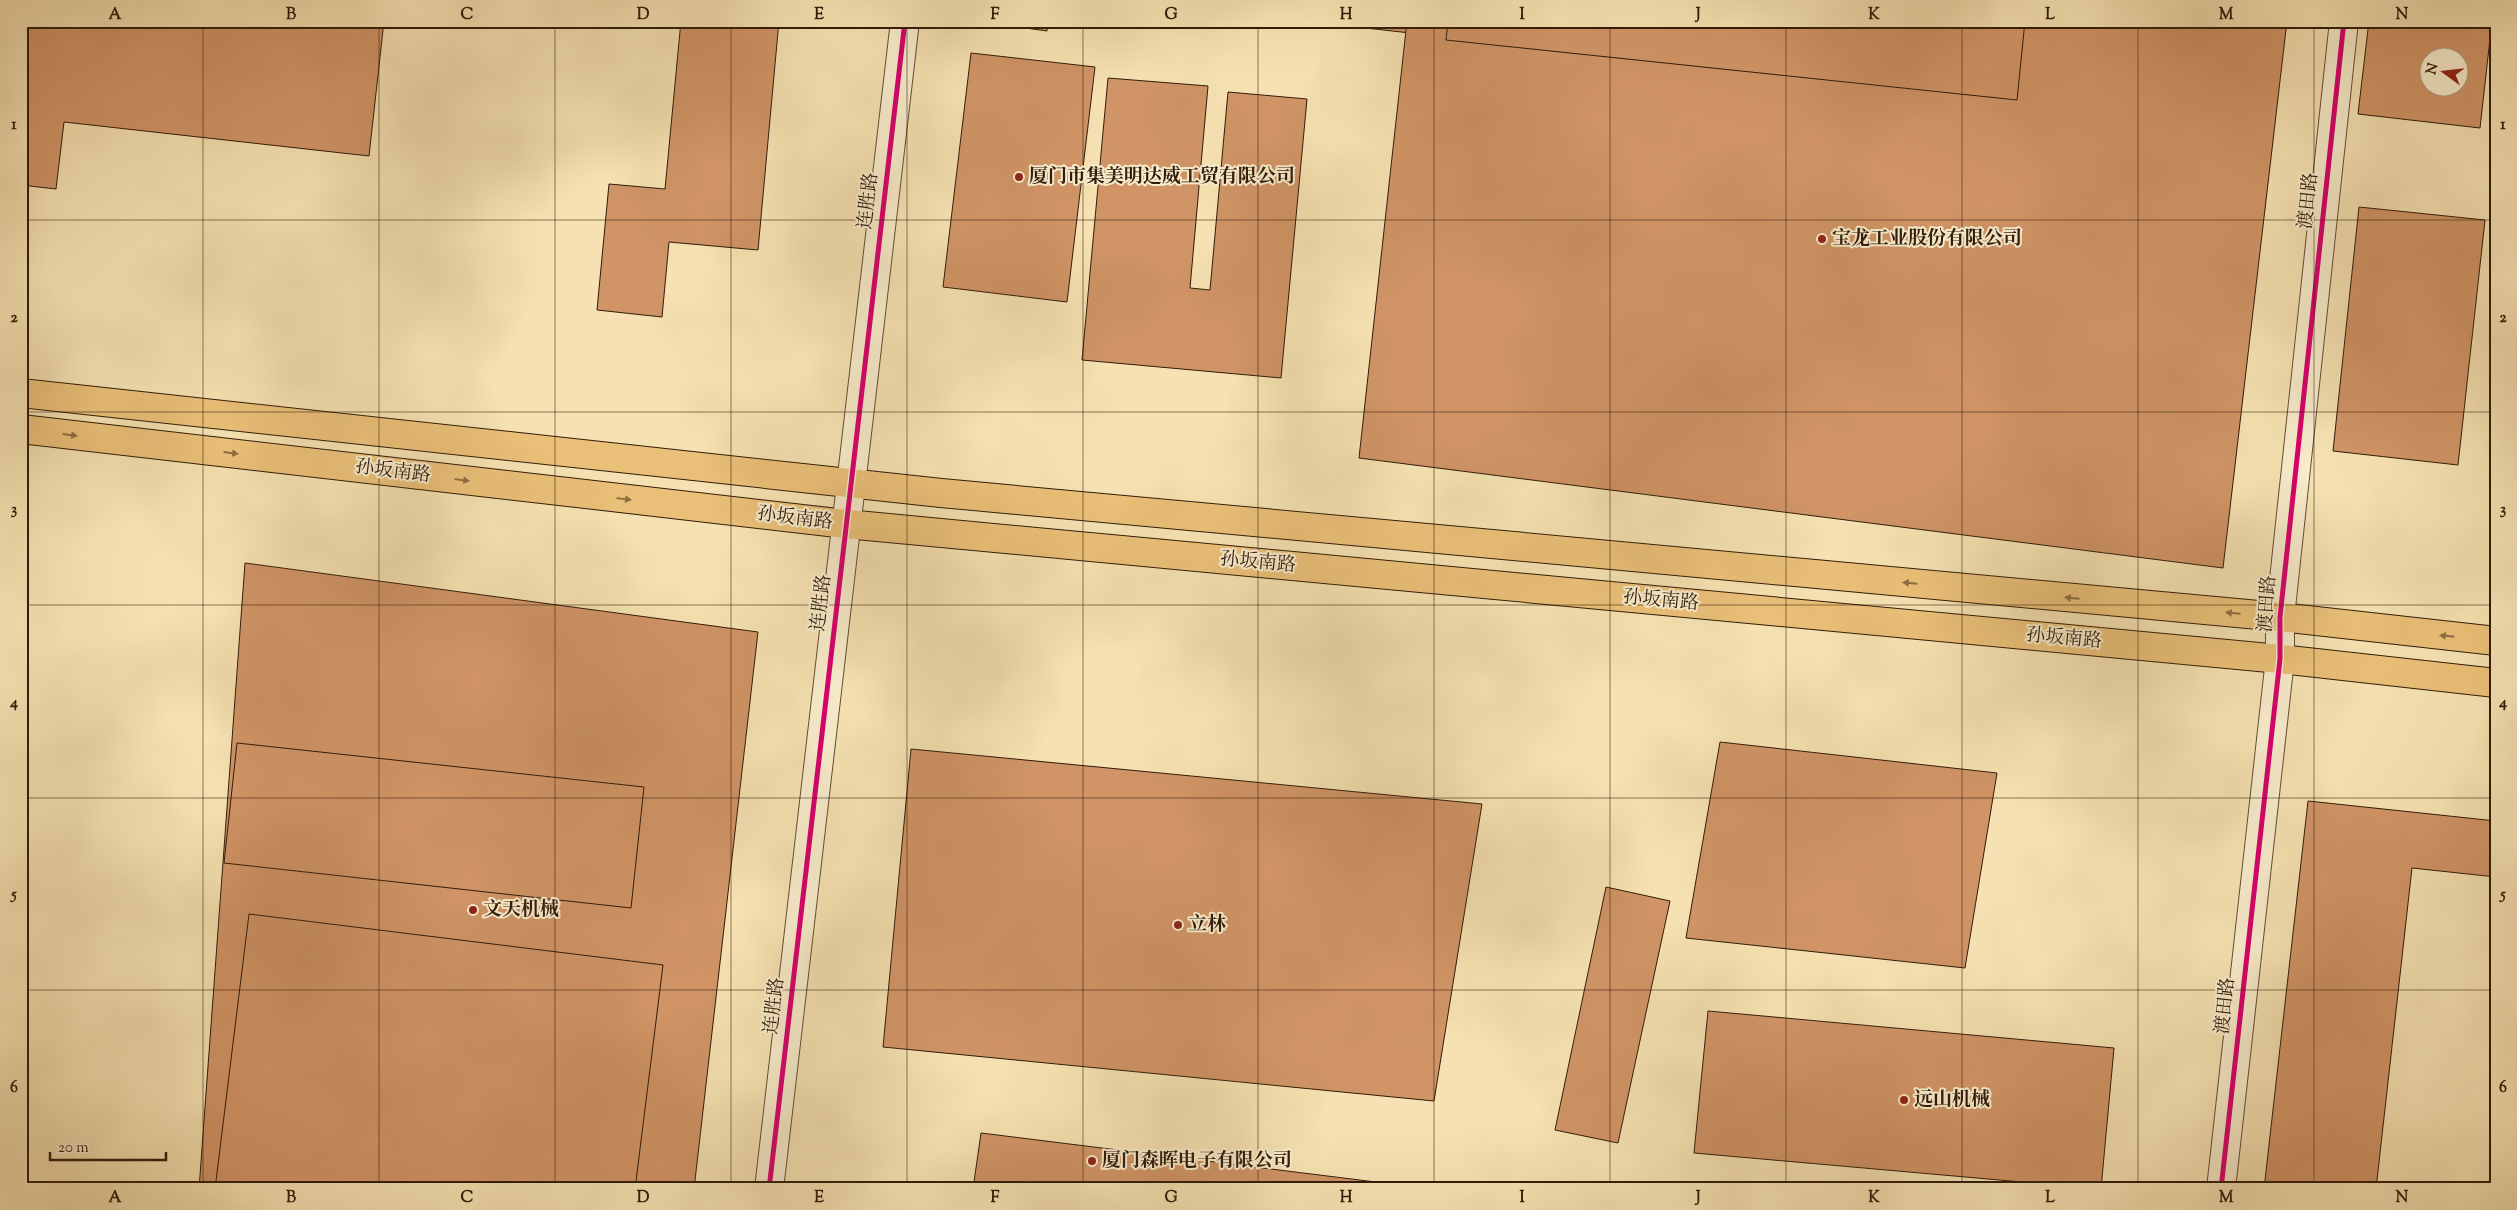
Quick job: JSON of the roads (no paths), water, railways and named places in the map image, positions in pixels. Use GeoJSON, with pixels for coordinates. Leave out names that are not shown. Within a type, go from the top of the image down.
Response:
{"type":"FeatureCollection","features":[{"type":"Feature","properties":{"kind":"main road","name":"孙坂南路"},"geometry":{"type":"LineString","coordinates":[[21,393],[951,494],[2280,618],[2496,641]]}},
{"type":"Feature","properties":{"kind":"main road","name":"孙坂南路"},"geometry":{"type":"LineString","coordinates":[[21,429],[846,524],[2280,659],[2496,683]]}},
{"type":"Feature","properties":{"kind":"street","name":"连胜路"},"geometry":{"type":"LineString","coordinates":[[769,1189],[905,21]]}},
{"type":"Feature","properties":{"kind":"street","name":"渡田路"},"geometry":{"type":"LineString","coordinates":[[2221,1189],[2280,659],[2280,618],[2344,21]]}},
{"type":"Feature","properties":{"kind":"place","name":"厦门市集美明达威工贸有限公司"},"geometry":{"type":"Point","coordinates":[1019,177]}},
{"type":"Feature","properties":{"kind":"place","name":"宝龙工业股份有限公司"},"geometry":{"type":"Point","coordinates":[1822,239]}},
{"type":"Feature","properties":{"kind":"place","name":"文天机械"},"geometry":{"type":"Point","coordinates":[473,910]}},
{"type":"Feature","properties":{"kind":"place","name":"立林"},"geometry":{"type":"Point","coordinates":[1178,925]}},
{"type":"Feature","properties":{"kind":"place","name":"远山机械"},"geometry":{"type":"Point","coordinates":[1904,1100]}},
{"type":"Feature","properties":{"kind":"place","name":"厦门森晖电子有限公司"},"geometry":{"type":"Point","coordinates":[1092,1161]}}]}
